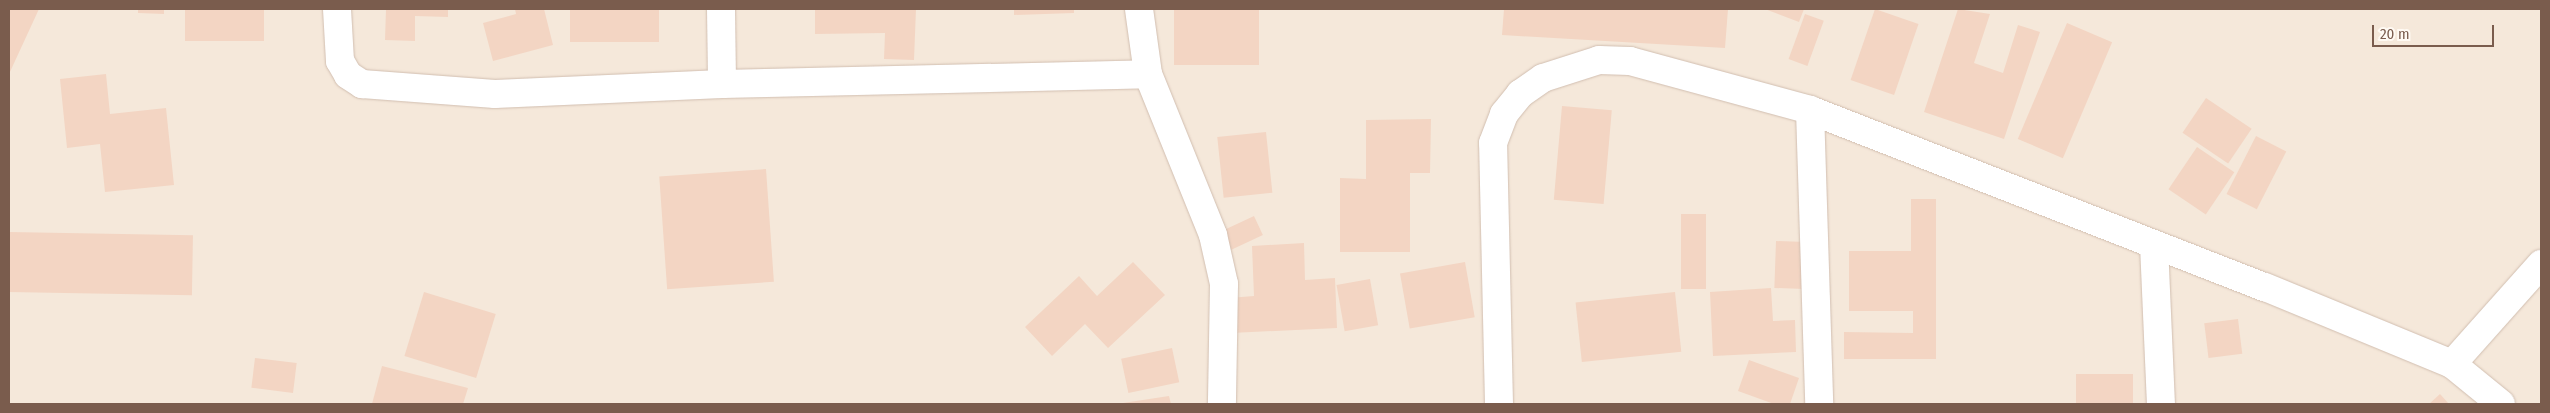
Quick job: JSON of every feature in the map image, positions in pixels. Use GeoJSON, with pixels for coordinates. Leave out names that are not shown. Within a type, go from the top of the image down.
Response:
{"type":"FeatureCollection","features":[{"type":"Feature","properties":{"kind":"street"},"geometry":{"type":"LineString","coordinates":[[337,9],[340,60],[348,75],[362,84],[495,94],[722,84],[1148,74]]}},
{"type":"Feature","properties":{"kind":"street"},"geometry":{"type":"LineString","coordinates":[[721,9],[722,84]]}},
{"type":"Feature","properties":{"kind":"street"},"geometry":{"type":"LineString","coordinates":[[1139,9],[1148,74],[1213,235],[1224,284],[1222,404]]}},
{"type":"Feature","properties":{"kind":"street"},"geometry":{"type":"LineString","coordinates":[[1499,404],[1493,143],[1504,114],[1520,94],[1543,78],[1572,66],[1599,60],[1630,61],[1810,110],[2154,244],[2452,364],[2501,404]]}},
{"type":"Feature","properties":{"kind":"street"},"geometry":{"type":"LineString","coordinates":[[1810,110],[1820,404]]}},
{"type":"Feature","properties":{"kind":"street"},"geometry":{"type":"LineString","coordinates":[[2154,244],[2161,404]]}},
{"type":"Feature","properties":{"kind":"street"},"geometry":{"type":"LineString","coordinates":[[2452,364],[2541,264]]}},
{"type":"Feature","properties":{"kind":"shaded area"},"geometry":{"type":"Polygon","coordinates":[[[9,9],[2541,9],[2541,404],[9,404],[9,9]]]}},
{"type":"Feature","properties":{"kind":"building"},"geometry":{"type":"Polygon","coordinates":[[[9,9],[39,9],[9,74],[9,9]]]}},
{"type":"Feature","properties":{"kind":"building"},"geometry":{"type":"Polygon","coordinates":[[[138,9],[164,9],[164,14],[138,13],[138,9]]]}},
{"type":"Feature","properties":{"kind":"building"},"geometry":{"type":"Polygon","coordinates":[[[185,9],[264,9],[264,41],[185,41],[185,9]]]}},
{"type":"Feature","properties":{"kind":"building"},"geometry":{"type":"Polygon","coordinates":[[[386,9],[448,9],[448,17],[415,16],[415,41],[385,40],[386,9]]]}},
{"type":"Feature","properties":{"kind":"building"},"geometry":{"type":"Polygon","coordinates":[[[515,9],[544,9],[553,45],[493,61],[483,23],[516,14],[515,9]]]}},
{"type":"Feature","properties":{"kind":"building"},"geometry":{"type":"Polygon","coordinates":[[[570,9],[659,9],[659,42],[570,42],[570,9]]]}},
{"type":"Feature","properties":{"kind":"building"},"geometry":{"type":"Polygon","coordinates":[[[815,9],[916,9],[914,60],[884,59],[885,33],[815,34],[815,9]]]}},
{"type":"Feature","properties":{"kind":"building"},"geometry":{"type":"Polygon","coordinates":[[[1014,9],[1074,9],[1074,13],[1014,15],[1014,9]]]}},
{"type":"Feature","properties":{"kind":"building"},"geometry":{"type":"Polygon","coordinates":[[[1174,9],[1259,9],[1259,65],[1174,65],[1174,9]]]}},
{"type":"Feature","properties":{"kind":"building"},"geometry":{"type":"Polygon","coordinates":[[[1504,9],[1728,9],[1725,48],[1502,35],[1504,9]]]}},
{"type":"Feature","properties":{"kind":"building"},"geometry":{"type":"Polygon","coordinates":[[[1765,9],[1804,9],[1799,22],[1765,9]]]}},
{"type":"Feature","properties":{"kind":"building"},"geometry":{"type":"Polygon","coordinates":[[[1875,9],[1918,24],[1894,95],[1851,80],[1875,9]]]}},
{"type":"Feature","properties":{"kind":"building"},"geometry":{"type":"Polygon","coordinates":[[[1958,9],[1990,14],[1974,63],[2003,73],[2018,25],[2040,32],[2004,139],[1924,112],[1958,9]]]}},
{"type":"Feature","properties":{"kind":"building"},"geometry":{"type":"Polygon","coordinates":[[[1805,14],[1824,21],[1807,66],[1789,59],[1805,14]]]}},
{"type":"Feature","properties":{"kind":"building"},"geometry":{"type":"Polygon","coordinates":[[[2067,23],[2112,42],[2063,158],[2018,139],[2067,23]]]}},
{"type":"Feature","properties":{"kind":"building"},"geometry":{"type":"Polygon","coordinates":[[[106,74],[110,114],[166,108],[174,185],[105,192],[100,144],[67,148],[60,79],[106,74]]]}},
{"type":"Feature","properties":{"kind":"building"},"geometry":{"type":"Polygon","coordinates":[[[2206,98],[2252,129],[2228,164],[2183,133],[2206,98]]]}},
{"type":"Feature","properties":{"kind":"building"},"geometry":{"type":"Polygon","coordinates":[[[1562,106],[1612,110],[1604,204],[1554,200],[1562,106]]]}},
{"type":"Feature","properties":{"kind":"building"},"geometry":{"type":"Polygon","coordinates":[[[1431,119],[1430,173],[1410,173],[1410,252],[1340,252],[1340,178],[1366,179],[1366,120],[1431,119]]]}},
{"type":"Feature","properties":{"kind":"building"},"geometry":{"type":"Polygon","coordinates":[[[1266,132],[1272,193],[1224,198],[1217,137],[1266,132]]]}},
{"type":"Feature","properties":{"kind":"building"},"geometry":{"type":"Polygon","coordinates":[[[2256,136],[2286,151],[2257,209],[2226,194],[2256,136]]]}},
{"type":"Feature","properties":{"kind":"building"},"geometry":{"type":"Polygon","coordinates":[[[2197,147],[2234,172],[2206,214],[2168,189],[2197,147]]]}},
{"type":"Feature","properties":{"kind":"building"},"geometry":{"type":"Polygon","coordinates":[[[766,169],[774,282],[667,289],[659,176],[766,169]]]}},
{"type":"Feature","properties":{"kind":"building"},"geometry":{"type":"Polygon","coordinates":[[[1911,199],[1936,199],[1936,359],[1844,359],[1844,332],[1913,333],[1913,311],[1849,311],[1849,251],[1911,251],[1911,199]]]}},
{"type":"Feature","properties":{"kind":"building"},"geometry":{"type":"Polygon","coordinates":[[[1681,214],[1706,214],[1706,289],[1681,289],[1681,214]]]}},
{"type":"Feature","properties":{"kind":"building"},"geometry":{"type":"Polygon","coordinates":[[[1254,216],[1263,235],[1230,250],[1221,231],[1254,216]]]}},
{"type":"Feature","properties":{"kind":"building"},"geometry":{"type":"Polygon","coordinates":[[[9,232],[193,235],[192,295],[9,292],[9,232]]]}},
{"type":"Feature","properties":{"kind":"building"},"geometry":{"type":"Polygon","coordinates":[[[1776,241],[1806,242],[1804,289],[1774,288],[1776,241]]]}},
{"type":"Feature","properties":{"kind":"building"},"geometry":{"type":"Polygon","coordinates":[[[1304,243],[1305,280],[1335,278],[1337,328],[1231,333],[1229,298],[1254,296],[1252,246],[1304,243]]]}},
{"type":"Feature","properties":{"kind":"building"},"geometry":{"type":"Polygon","coordinates":[[[1133,262],[1165,295],[1108,348],[1085,324],[1052,356],[1025,327],[1079,276],[1097,296],[1133,262]]]}},
{"type":"Feature","properties":{"kind":"building"},"geometry":{"type":"Polygon","coordinates":[[[1465,262],[1475,317],[1410,329],[1400,273],[1465,262]]]}},
{"type":"Feature","properties":{"kind":"building"},"geometry":{"type":"Polygon","coordinates":[[[1370,279],[1378,325],[1345,331],[1337,285],[1370,279]]]}},
{"type":"Feature","properties":{"kind":"building"},"geometry":{"type":"Polygon","coordinates":[[[1771,288],[1773,321],[1795,320],[1796,352],[1713,356],[1710,292],[1771,288]]]}},
{"type":"Feature","properties":{"kind":"building"},"geometry":{"type":"Polygon","coordinates":[[[424,292],[496,314],[476,378],[404,356],[424,292]]]}},
{"type":"Feature","properties":{"kind":"building"},"geometry":{"type":"Polygon","coordinates":[[[1675,292],[1681,352],[1582,362],[1576,302],[1675,292]]]}},
{"type":"Feature","properties":{"kind":"building"},"geometry":{"type":"Polygon","coordinates":[[[2238,319],[2242,354],[2209,358],[2204,323],[2238,319]]]}},
{"type":"Feature","properties":{"kind":"building"},"geometry":{"type":"Polygon","coordinates":[[[1172,348],[1179,382],[1128,393],[1121,359],[1172,348]]]}},
{"type":"Feature","properties":{"kind":"building"},"geometry":{"type":"Polygon","coordinates":[[[255,358],[297,363],[293,393],[251,388],[255,358]]]}},
{"type":"Feature","properties":{"kind":"building"},"geometry":{"type":"Polygon","coordinates":[[[1749,360],[1799,378],[1790,404],[1774,404],[1738,391],[1749,360]]]}},
{"type":"Feature","properties":{"kind":"building"},"geometry":{"type":"Polygon","coordinates":[[[382,366],[468,388],[463,404],[372,404],[382,366]]]}},
{"type":"Feature","properties":{"kind":"building"},"geometry":{"type":"Polygon","coordinates":[[[2076,374],[2133,374],[2133,404],[2076,404],[2076,374]]]}},
{"type":"Feature","properties":{"kind":"building"},"geometry":{"type":"Polygon","coordinates":[[[2440,394],[2449,404],[2429,404],[2440,394]]]}},
{"type":"Feature","properties":{"kind":"building"},"geometry":{"type":"Polygon","coordinates":[[[1169,396],[1171,404],[1123,404],[1123,403],[1169,396]]]}}]}
